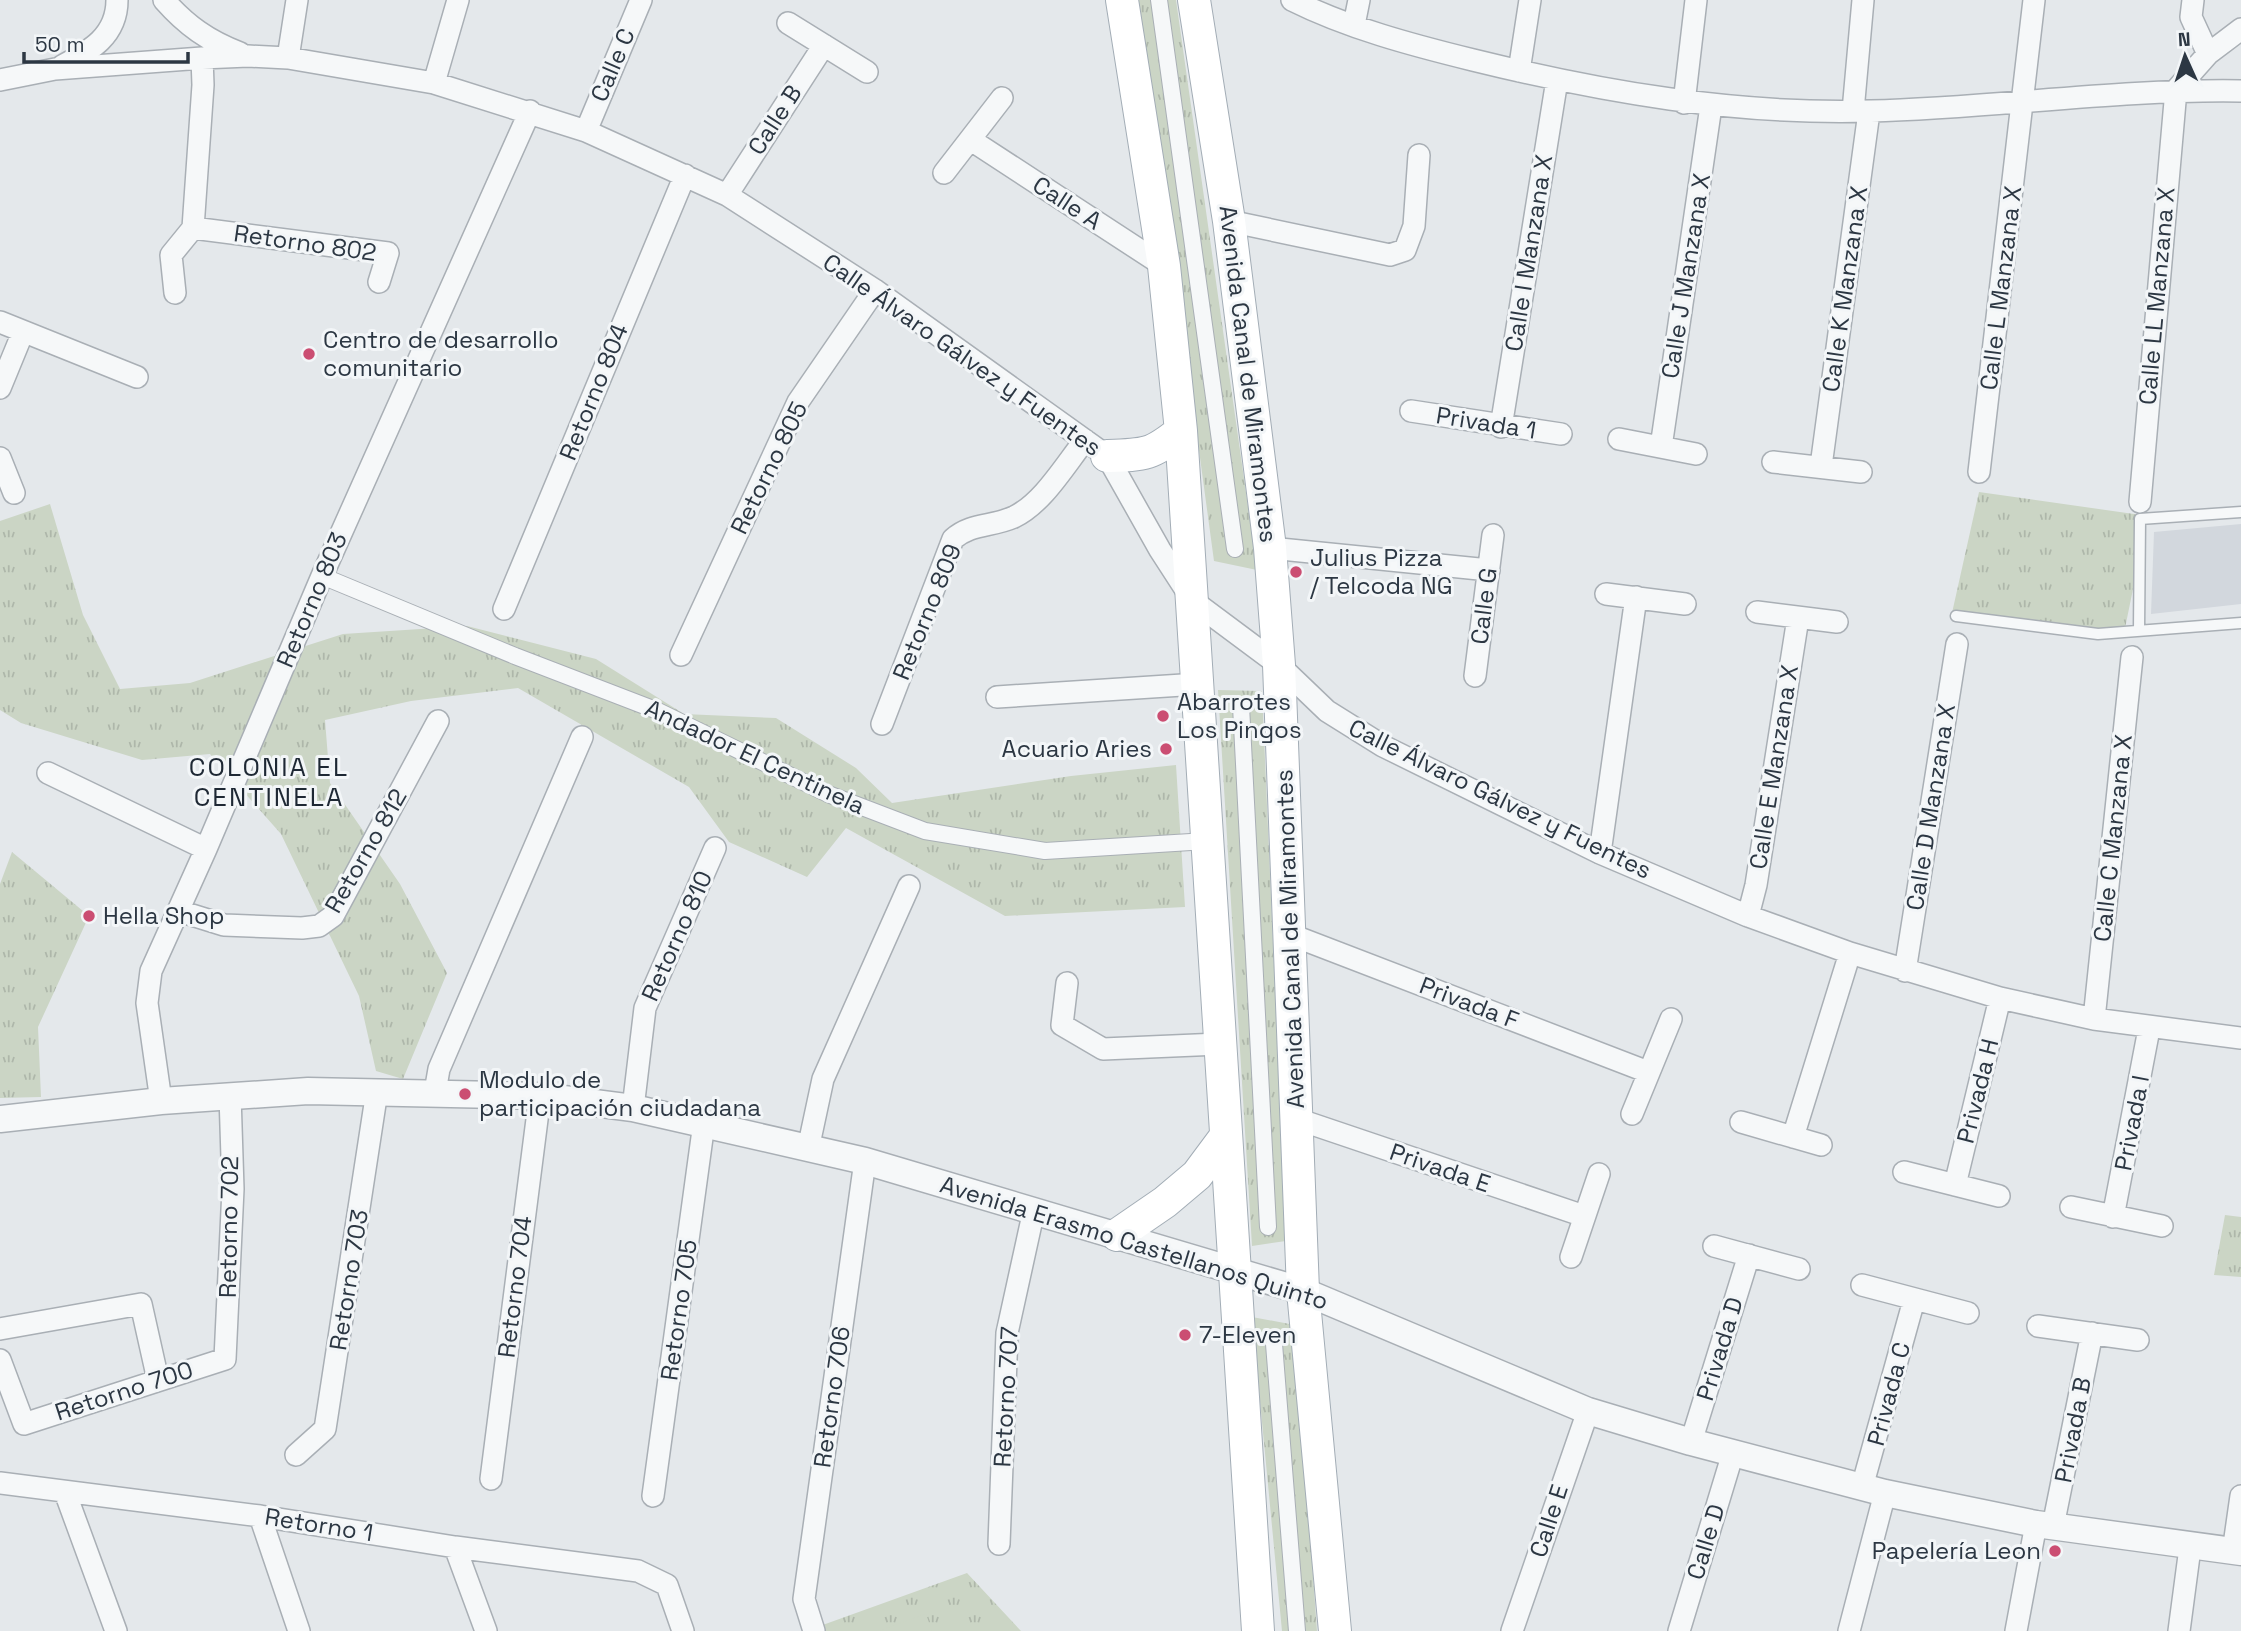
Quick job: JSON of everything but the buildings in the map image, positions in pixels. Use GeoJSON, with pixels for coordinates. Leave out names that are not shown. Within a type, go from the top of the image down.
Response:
{"type":"FeatureCollection","features":[{"type":"Feature","properties":{"kind":"main road"},"geometry":{"type":"LineString","coordinates":[[1122,0],[1164,266],[1181,430],[1258,1631]]}},
{"type":"Feature","properties":{"kind":"main road","name":"Avenida Canal de Miramontes"},"geometry":{"type":"LineString","coordinates":[[1194,0],[1229,221],[1270,548],[1279,665],[1303,1291],[1335,1631]]}},
{"type":"Feature","properties":{"kind":"main road"},"geometry":{"type":"LineString","coordinates":[[1096,448],[1138,455],[1157,450],[1181,430]]}},
{"type":"Feature","properties":{"kind":"main road"},"geometry":{"type":"LineString","coordinates":[[1117,1235],[1165,1202],[1197,1175],[1226,1136]]}},
{"type":"Feature","properties":{"kind":"street"},"geometry":{"type":"LineString","coordinates":[[55,69],[101,42],[112,29],[117,0]]}},
{"type":"Feature","properties":{"kind":"street"},"geometry":{"type":"LineString","coordinates":[[164,0],[203,37],[248,55]]}},
{"type":"Feature","properties":{"kind":"street"},"geometry":{"type":"LineString","coordinates":[[288,58],[297,0]]}},
{"type":"Feature","properties":{"kind":"street"},"geometry":{"type":"LineString","coordinates":[[435,83],[458,0]]}},
{"type":"Feature","properties":{"kind":"street","name":"Calle C"},"geometry":{"type":"LineString","coordinates":[[586,131],[641,0]]}},
{"type":"Feature","properties":{"kind":"street"},"geometry":{"type":"LineString","coordinates":[[1159,0],[1235,549]]}},
{"type":"Feature","properties":{"kind":"street"},"geometry":{"type":"LineString","coordinates":[[1292,0],[1354,25],[1519,71],[1711,106],[1861,111],[2024,104],[2176,90],[2241,91]]}},
{"type":"Feature","properties":{"kind":"street"},"geometry":{"type":"LineString","coordinates":[[1354,25],[1359,0]]}},
{"type":"Feature","properties":{"kind":"street"},"geometry":{"type":"LineString","coordinates":[[1519,71],[1530,0]]}},
{"type":"Feature","properties":{"kind":"street"},"geometry":{"type":"LineString","coordinates":[[1684,103],[1696,0]]}},
{"type":"Feature","properties":{"kind":"street"},"geometry":{"type":"LineString","coordinates":[[1861,111],[1863,0]]}},
{"type":"Feature","properties":{"kind":"street"},"geometry":{"type":"LineString","coordinates":[[2024,104],[2034,0]]}},
{"type":"Feature","properties":{"kind":"street"},"geometry":{"type":"LineString","coordinates":[[2192,8],[2208,54]]}},
{"type":"Feature","properties":{"kind":"street"},"geometry":{"type":"LineString","coordinates":[[788,23],[867,72]]}},
{"type":"Feature","properties":{"kind":"street"},"geometry":{"type":"LineString","coordinates":[[2176,90],[2208,54],[2241,29]]}},
{"type":"Feature","properties":{"kind":"street","name":"Calle B"},"geometry":{"type":"LineString","coordinates":[[727,195],[824,45]]}},
{"type":"Feature","properties":{"kind":"street","name":"Calle Álvaro Gálvez y Fuentes"},"geometry":{"type":"LineString","coordinates":[[0,80],[55,69],[248,55],[288,58],[435,83],[586,131],[727,195],[875,290],[1096,448],[1193,601],[1279,665],[1327,711],[1383,746],[1600,853],[1748,916],[1850,953],[2000,998],[2094,1019],[2241,1038]]}},
{"type":"Feature","properties":{"kind":"street"},"geometry":{"type":"LineString","coordinates":[[175,293],[171,255],[192,228],[204,85],[202,58]]}},
{"type":"Feature","properties":{"kind":"street","name":"Calle I Manzana X"},"geometry":{"type":"LineString","coordinates":[[1501,427],[1557,80]]}},
{"type":"Feature","properties":{"kind":"street","name":"Calle LL Manzana X"},"geometry":{"type":"LineString","coordinates":[[2140,502],[2176,90]]}},
{"type":"Feature","properties":{"kind":"street"},"geometry":{"type":"LineString","coordinates":[[944,173],[1002,98]]}},
{"type":"Feature","properties":{"kind":"street","name":"Calle L Manzana X"},"geometry":{"type":"LineString","coordinates":[[1979,472],[2024,104]]}},
{"type":"Feature","properties":{"kind":"street","name":"Calle J Manzana X"},"geometry":{"type":"LineString","coordinates":[[1661,447],[1711,106]]}},
{"type":"Feature","properties":{"kind":"street","name":"Retorno 803"},"geometry":{"type":"LineString","coordinates":[[161,1101],[147,1003],[150,971],[206,849],[322,576],[530,111]]}},
{"type":"Feature","properties":{"kind":"street","name":"Calle K Manzana X"},"geometry":{"type":"LineString","coordinates":[[1821,466],[1861,111]]}},
{"type":"Feature","properties":{"kind":"street","name":"Calle A"},"geometry":{"type":"LineString","coordinates":[[971,140],[1164,266]]}},
{"type":"Feature","properties":{"kind":"street"},"geometry":{"type":"LineString","coordinates":[[1229,221],[1390,255],[1405,250],[1414,226],[1419,155]]}},
{"type":"Feature","properties":{"kind":"street","name":"Retorno 804"},"geometry":{"type":"LineString","coordinates":[[504,609],[685,175]]}},
{"type":"Feature","properties":{"kind":"street","name":"Retorno 802"},"geometry":{"type":"LineString","coordinates":[[192,228],[388,253],[379,282]]}},
{"type":"Feature","properties":{"kind":"street","name":"Retorno 805"},"geometry":{"type":"LineString","coordinates":[[681,655],[798,402],[875,290]]}},
{"type":"Feature","properties":{"kind":"street"},"geometry":{"type":"LineString","coordinates":[[0,322],[95,369],[137,377]]}},
{"type":"Feature","properties":{"kind":"street"},"geometry":{"type":"LineString","coordinates":[[0,388],[23,332]]}},
{"type":"Feature","properties":{"kind":"street","name":"Privada 1"},"geometry":{"type":"LineString","coordinates":[[1411,411],[1501,427],[1561,434]]}},
{"type":"Feature","properties":{"kind":"street"},"geometry":{"type":"LineString","coordinates":[[1619,439],[1696,454]]}},
{"type":"Feature","properties":{"kind":"street","name":"Retorno 809"},"geometry":{"type":"LineString","coordinates":[[882,724],[953,539],[964,529],[1013,517],[1096,448]]}},
{"type":"Feature","properties":{"kind":"street"},"geometry":{"type":"LineString","coordinates":[[0,458],[14,493]]}},
{"type":"Feature","properties":{"kind":"street"},"geometry":{"type":"LineString","coordinates":[[1773,462],[1861,472]]}},
{"type":"Feature","properties":{"kind":"street","name":"Calle G"},"geometry":{"type":"LineString","coordinates":[[1475,676],[1493,535]]}},
{"type":"Feature","properties":{"kind":"street"},"geometry":{"type":"LineString","coordinates":[[1270,548],[1489,570]]}},
{"type":"Feature","properties":{"kind":"street","name":"Andador El Centinela"},"geometry":{"type":"LineString","coordinates":[[322,576],[515,656],[659,711],[828,794],[925,831],[1045,851],[1207,841]]}},
{"type":"Feature","properties":{"kind":"street"},"geometry":{"type":"LineString","coordinates":[[1605,594],[1685,604]]}},
{"type":"Feature","properties":{"kind":"street"},"geometry":{"type":"LineString","coordinates":[[1600,853],[1636,597]]}},
{"type":"Feature","properties":{"kind":"street"},"geometry":{"type":"LineString","coordinates":[[1757,612],[1837,622]]}},
{"type":"Feature","properties":{"kind":"street","name":"Calle E Manzana X"},"geometry":{"type":"LineString","coordinates":[[1748,916],[1756,885],[1798,618]]}},
{"type":"Feature","properties":{"kind":"street","name":"Calle D Manzana X"},"geometry":{"type":"LineString","coordinates":[[1905,971],[1957,644]]}},
{"type":"Feature","properties":{"kind":"street","name":"Calle C Manzana X"},"geometry":{"type":"LineString","coordinates":[[2094,1019],[2132,657]]}},
{"type":"Feature","properties":{"kind":"street"},"geometry":{"type":"LineString","coordinates":[[997,697],[1199,684]]}},
{"type":"Feature","properties":{"kind":"street"},"geometry":{"type":"LineString","coordinates":[[1241,706],[1268,1227]]}},
{"type":"Feature","properties":{"kind":"street","name":"Retorno 812"},"geometry":{"type":"LineString","coordinates":[[179,911],[223,925],[302,928],[319,926],[333,916],[438,721]]}},
{"type":"Feature","properties":{"kind":"street"},"geometry":{"type":"LineString","coordinates":[[435,1092],[439,1069],[582,737]]}},
{"type":"Feature","properties":{"kind":"street"},"geometry":{"type":"LineString","coordinates":[[48,773],[206,849]]}},
{"type":"Feature","properties":{"kind":"street","name":"Retorno 810"},"geometry":{"type":"LineString","coordinates":[[633,1108],[645,1008],[715,849]]}},
{"type":"Feature","properties":{"kind":"street"},"geometry":{"type":"LineString","coordinates":[[808,1149],[823,1079],[909,886]]}},
{"type":"Feature","properties":{"kind":"street","name":"Privada F"},"geometry":{"type":"LineString","coordinates":[[1289,934],[1648,1072]]}},
{"type":"Feature","properties":{"kind":"street"},"geometry":{"type":"LineString","coordinates":[[1793,1137],[1850,953]]}},
{"type":"Feature","properties":{"kind":"street"},"geometry":{"type":"LineString","coordinates":[[1068,983],[1062,1025],[1103,1049],[1219,1044]]}},
{"type":"Feature","properties":{"kind":"street","name":"Privada H"},"geometry":{"type":"LineString","coordinates":[[1955,1185],[2000,998]]}},
{"type":"Feature","properties":{"kind":"street"},"geometry":{"type":"LineString","coordinates":[[1632,1114],[1671,1019]]}},
{"type":"Feature","properties":{"kind":"street","name":"Privada I"},"geometry":{"type":"LineString","coordinates":[[2113,1217],[2149,1028]]}},
{"type":"Feature","properties":{"kind":"street","name":"Avenida Erasmo Castellanos Quinto"},"geometry":{"type":"LineString","coordinates":[[0,1119],[230,1095],[377,1091],[540,1096],[633,1108],[865,1161],[1303,1291],[1588,1411],[1691,1442],[1873,1490],[2045,1525],[2190,1548],[2237,1552]]}},
{"type":"Feature","properties":{"kind":"street","name":"Retorno 703"},"geometry":{"type":"LineString","coordinates":[[296,1455],[325,1429],[377,1091]]}},
{"type":"Feature","properties":{"kind":"street","name":"Retorno 702"},"geometry":{"type":"LineString","coordinates":[[225,1359],[233,1189],[230,1095]]}},
{"type":"Feature","properties":{"kind":"street","name":"Retorno 704"},"geometry":{"type":"LineString","coordinates":[[491,1479],[540,1096]]}},
{"type":"Feature","properties":{"kind":"street","name":"Privada E"},"geometry":{"type":"LineString","coordinates":[[1297,1119],[1584,1216]]}},
{"type":"Feature","properties":{"kind":"street"},"geometry":{"type":"LineString","coordinates":[[1741,1122],[1821,1144]]}},
{"type":"Feature","properties":{"kind":"street","name":"Retorno 705"},"geometry":{"type":"LineString","coordinates":[[653,1496],[704,1123]]}},
{"type":"Feature","properties":{"kind":"street","name":"Retorno 706"},"geometry":{"type":"LineString","coordinates":[[814,1631],[804,1599],[865,1161]]}},
{"type":"Feature","properties":{"kind":"street"},"geometry":{"type":"LineString","coordinates":[[1904,1172],[1999,1196]]}},
{"type":"Feature","properties":{"kind":"street"},"geometry":{"type":"LineString","coordinates":[[1571,1257],[1600,1174]]}},
{"type":"Feature","properties":{"kind":"street"},"geometry":{"type":"LineString","coordinates":[[2071,1207],[2162,1226]]}},
{"type":"Feature","properties":{"kind":"street","name":"Retorno 707"},"geometry":{"type":"LineString","coordinates":[[999,1544],[1007,1333],[1034,1210]]}},
{"type":"Feature","properties":{"kind":"street"},"geometry":{"type":"LineString","coordinates":[[1714,1246],[1799,1269]]}},
{"type":"Feature","properties":{"kind":"street","name":"Privada D"},"geometry":{"type":"LineString","coordinates":[[1691,1442],[1749,1255]]}},
{"type":"Feature","properties":{"kind":"street"},"geometry":{"type":"LineString","coordinates":[[1862,1285],[1968,1313]]}},
{"type":"Feature","properties":{"kind":"street","name":"Privada C"},"geometry":{"type":"LineString","coordinates":[[1873,1490],[1914,1300]]}},
{"type":"Feature","properties":{"kind":"street"},"geometry":{"type":"LineString","coordinates":[[0,1329],[141,1304],[158,1380]]}},
{"type":"Feature","properties":{"kind":"street"},"geometry":{"type":"LineString","coordinates":[[2038,1326],[2138,1339]]}},
{"type":"Feature","properties":{"kind":"street","name":"Privada B"},"geometry":{"type":"LineString","coordinates":[[2045,1525],[2092,1333]]}},
{"type":"Feature","properties":{"kind":"street"},"geometry":{"type":"LineString","coordinates":[[1274,1344],[1297,1631]]}},
{"type":"Feature","properties":{"kind":"street","name":"Retorno 700"},"geometry":{"type":"LineString","coordinates":[[0,1360],[24,1424],[225,1359]]}},
{"type":"Feature","properties":{"kind":"street","name":"Calle E"},"geometry":{"type":"LineString","coordinates":[[1512,1631],[1575,1441],[1588,1411]]}},
{"type":"Feature","properties":{"kind":"street","name":"Calle D"},"geometry":{"type":"LineString","coordinates":[[1679,1631],[1732,1453]]}},
{"type":"Feature","properties":{"kind":"street","name":"Retorno 1"},"geometry":{"type":"LineString","coordinates":[[0,1483],[260,1516],[455,1547],[638,1571],[667,1585],[683,1631]]}},
{"type":"Feature","properties":{"kind":"street"},"geometry":{"type":"LineString","coordinates":[[1849,1631],[1873,1490]]}},
{"type":"Feature","properties":{"kind":"street"},"geometry":{"type":"LineString","coordinates":[[65,1492],[116,1631]]}},
{"type":"Feature","properties":{"kind":"street"},"geometry":{"type":"LineString","coordinates":[[2237,1552],[2241,1496]]}},
{"type":"Feature","properties":{"kind":"street"},"geometry":{"type":"LineString","coordinates":[[260,1516],[299,1631]]}},
{"type":"Feature","properties":{"kind":"street"},"geometry":{"type":"LineString","coordinates":[[2016,1631],[2045,1525]]}},
{"type":"Feature","properties":{"kind":"street"},"geometry":{"type":"LineString","coordinates":[[455,1547],[486,1631]]}},
{"type":"Feature","properties":{"kind":"street"},"geometry":{"type":"LineString","coordinates":[[2179,1631],[2190,1548]]}},
{"type":"Feature","properties":{"kind":"lane"},"geometry":{"type":"LineString","coordinates":[[2139,630],[2140,519],[2241,512]]}},
{"type":"Feature","properties":{"kind":"lane"},"geometry":{"type":"LineString","coordinates":[[1956,616],[2098,634],[2241,623]]}},
{"type":"Feature","properties":{"kind":"shaded area"},"geometry":{"type":"Polygon","coordinates":[[[2241,524],[2241,604],[2151,614],[2154,532],[2241,524]]]}},
{"type":"Feature","properties":{"kind":"green space"},"geometry":{"type":"Polygon","coordinates":[[[1138,0],[1176,0],[1257,570],[1214,561],[1138,0]]]}},
{"type":"Feature","properties":{"kind":"green space"},"geometry":{"type":"Polygon","coordinates":[[[1979,492],[2148,516],[2124,633],[1952,613],[1979,492]]]}},
{"type":"Feature","properties":{"kind":"green space"},"geometry":{"type":"Polygon","coordinates":[[[50,504],[83,615],[120,689],[190,683],[343,634],[467,626],[596,659],[684,714],[776,718],[856,768],[892,803],[1071,776],[1176,765],[1185,907],[1005,916],[846,828],[807,877],[729,842],[689,787],[518,688],[411,701],[325,720],[330,783],[400,884],[447,973],[403,1079],[376,1071],[359,996],[281,834],[210,754],[142,760],[21,723],[0,710],[0,521],[50,504]]]}},
{"type":"Feature","properties":{"kind":"green space"},"geometry":{"type":"Polygon","coordinates":[[[1218,690],[1262,691],[1286,1241],[1252,1246],[1218,690]]]}},
{"type":"Feature","properties":{"kind":"green space"},"geometry":{"type":"Polygon","coordinates":[[[12,852],[89,916],[38,1027],[41,1097],[0,1098],[0,884],[12,852]]]}},
{"type":"Feature","properties":{"kind":"green space"},"geometry":{"type":"Polygon","coordinates":[[[2225,1215],[2241,1217],[2241,1277],[2214,1275],[2225,1215]]]}},
{"type":"Feature","properties":{"kind":"green space"},"geometry":{"type":"Polygon","coordinates":[[[1252,1317],[1295,1325],[1317,1631],[1282,1631],[1252,1317]]]}},
{"type":"Feature","properties":{"kind":"green space"},"geometry":{"type":"Polygon","coordinates":[[[967,1573],[1021,1631],[806,1631],[967,1573]]]}},
{"type":"Feature","properties":{"kind":"green space"},"geometry":{"type":"Polygon","coordinates":[[[926,1614],[932,1631],[878,1631],[926,1614]]]}},
{"type":"Feature","properties":{"kind":"place","name":"Centro de desarrollo comunitario"},"geometry":{"type":"Point","coordinates":[309,354]}},
{"type":"Feature","properties":{"kind":"place","name":"Julius Pizza / Telcoda NG"},"geometry":{"type":"Point","coordinates":[1296,572]}},
{"type":"Feature","properties":{"kind":"place","name":"Abarrotes Los Pingos"},"geometry":{"type":"Point","coordinates":[1163,716]}},
{"type":"Feature","properties":{"kind":"place","name":"Acuario Aries"},"geometry":{"type":"Point","coordinates":[1166,749]}},
{"type":"Feature","properties":{"kind":"place","name":"Hella Shop"},"geometry":{"type":"Point","coordinates":[89,916]}},
{"type":"Feature","properties":{"kind":"place","name":"Modulo de participación ciudadana"},"geometry":{"type":"Point","coordinates":[465,1094]}},
{"type":"Feature","properties":{"kind":"place","name":"7-Eleven"},"geometry":{"type":"Point","coordinates":[1185,1335]}},
{"type":"Feature","properties":{"kind":"place","name":"Papelería Leon"},"geometry":{"type":"Point","coordinates":[2055,1551]}},
{"type":"Feature","properties":{"kind":"district","name":"COLONIA EL CENTINELA"},"geometry":{"type":"Point","coordinates":[269,782]}}]}
